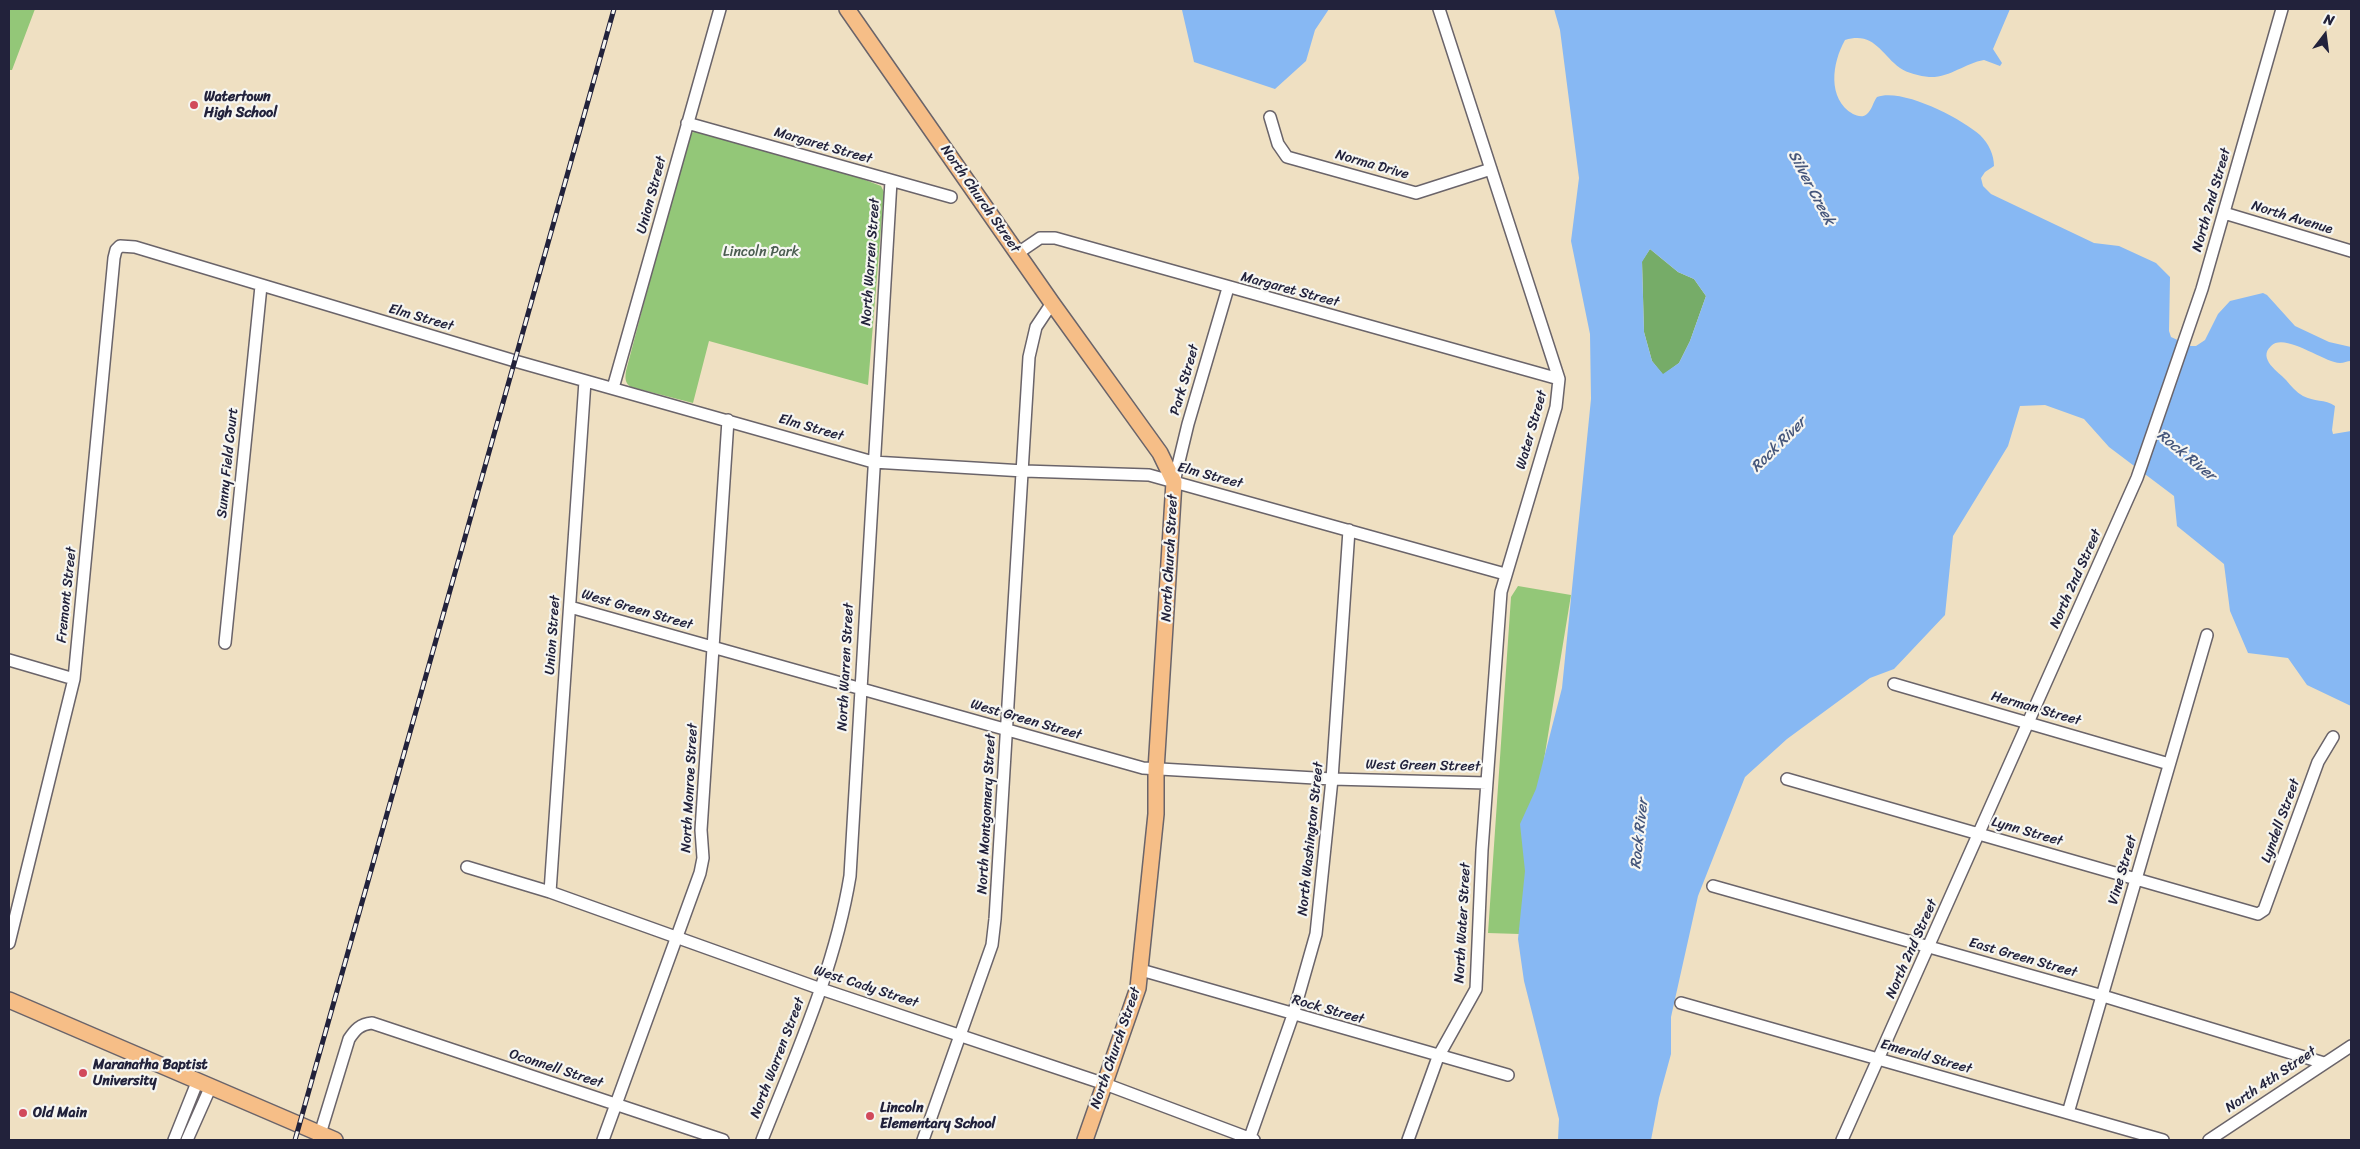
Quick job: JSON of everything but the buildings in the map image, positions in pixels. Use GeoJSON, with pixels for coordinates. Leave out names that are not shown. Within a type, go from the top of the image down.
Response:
{"type":"FeatureCollection","features":[{"type":"Feature","properties":{"kind":"main road","name":"North Church Street"},"geometry":{"type":"LineString","coordinates":[[847,9],[1160,454],[1174,482],[1156,770],[1156,814],[1141,970],[1134,1002],[1085,1140]]}},
{"type":"Feature","properties":{"kind":"main road"},"geometry":{"type":"LineString","coordinates":[[9,1000],[335,1140]]}},
{"type":"Feature","properties":{"kind":"street","name":"Union Street"},"geometry":{"type":"LineString","coordinates":[[613,388],[720,9]]}},
{"type":"Feature","properties":{"kind":"street","name":"Water Street"},"geometry":{"type":"LineString","coordinates":[[1439,9],[1559,379],[1556,407],[1501,592],[1488,783]]}},
{"type":"Feature","properties":{"kind":"street","name":"North 2nd Street"},"geometry":{"type":"LineString","coordinates":[[1842,1140],[2138,478],[2188,332],[2282,9]]}},
{"type":"Feature","properties":{"kind":"street","name":"Norma Drive"},"geometry":{"type":"LineString","coordinates":[[1270,116],[1278,144],[1287,157],[1416,193],[1491,169]]}},
{"type":"Feature","properties":{"kind":"street","name":"Margaret Street"},"geometry":{"type":"LineString","coordinates":[[687,123],[891,181],[951,196]]}},
{"type":"Feature","properties":{"kind":"street","name":"North Warren Street"},"geometry":{"type":"LineString","coordinates":[[762,1140],[821,989],[844,913],[850,876],[891,181]]}},
{"type":"Feature","properties":{"kind":"street","name":"North Avenue"},"geometry":{"type":"LineString","coordinates":[[2224,213],[2351,251]]}},
{"type":"Feature","properties":{"kind":"street","name":"Margaret Street"},"geometry":{"type":"LineString","coordinates":[[1018,254],[1040,238],[1055,238],[1228,288],[1559,379]]}},
{"type":"Feature","properties":{"kind":"street","name":"Elm Street"},"geometry":{"type":"LineString","coordinates":[[120,246],[126,245],[143,249],[261,286],[585,381],[873,462],[1024,471],[1149,475],[1505,574]]}},
{"type":"Feature","properties":{"kind":"street","name":"Fremont Street"},"geometry":{"type":"LineString","coordinates":[[9,943],[74,679],[114,258],[116,250],[120,246]]}},
{"type":"Feature","properties":{"kind":"street","name":"Sunny Field Court"},"geometry":{"type":"LineString","coordinates":[[225,643],[261,286]]}},
{"type":"Feature","properties":{"kind":"street","name":"Park Street"},"geometry":{"type":"LineString","coordinates":[[1174,482],[1188,424],[1228,288]]}},
{"type":"Feature","properties":{"kind":"street","name":"North Montgomery Street"},"geometry":{"type":"LineString","coordinates":[[922,1140],[992,945],[996,919],[1031,344],[1040,319],[1052,303]]}},
{"type":"Feature","properties":{"kind":"street","name":"Union Street"},"geometry":{"type":"LineString","coordinates":[[550,892],[585,381]]}},
{"type":"Feature","properties":{"kind":"street","name":"North Monroe Street"},"geometry":{"type":"LineString","coordinates":[[603,1140],[678,938],[702,858],[701,830],[728,420]]}},
{"type":"Feature","properties":{"kind":"street","name":"North Washington Street"},"geometry":{"type":"LineString","coordinates":[[1251,1140],[1293,1015],[1316,934],[1332,779],[1349,530]]}},
{"type":"Feature","properties":{"kind":"street","name":"West Green Street"},"geometry":{"type":"LineString","coordinates":[[570,607],[1143,768],[1332,779],[1488,783]]}},
{"type":"Feature","properties":{"kind":"street","name":"Vine Street"},"geometry":{"type":"LineString","coordinates":[[2068,1113],[2207,635]]}},
{"type":"Feature","properties":{"kind":"street"},"geometry":{"type":"LineString","coordinates":[[9,660],[74,679]]}},
{"type":"Feature","properties":{"kind":"street","name":"Herman Street"},"geometry":{"type":"LineString","coordinates":[[1894,684],[2169,764]]}},
{"type":"Feature","properties":{"kind":"street","name":"Lyndell Street"},"geometry":{"type":"LineString","coordinates":[[2258,914],[2264,910],[2318,762],[2333,737]]}},
{"type":"Feature","properties":{"kind":"street","name":"Lynn Street"},"geometry":{"type":"LineString","coordinates":[[1787,780],[2258,914]]}},
{"type":"Feature","properties":{"kind":"street","name":"North Water Street"},"geometry":{"type":"LineString","coordinates":[[1408,1140],[1438,1057],[1476,989],[1488,783]]}},
{"type":"Feature","properties":{"kind":"street","name":"West Cady Street"},"geometry":{"type":"LineString","coordinates":[[467,866],[550,892],[821,989],[1105,1084],[1251,1140]]}},
{"type":"Feature","properties":{"kind":"street","name":"East Green Street"},"geometry":{"type":"LineString","coordinates":[[1713,886],[2103,996],[2324,1063]]}},
{"type":"Feature","properties":{"kind":"street","name":"Rock Street"},"geometry":{"type":"LineString","coordinates":[[1141,970],[1438,1057],[1508,1075]]}},
{"type":"Feature","properties":{"kind":"street","name":"Emerald Street"},"geometry":{"type":"LineString","coordinates":[[1681,1002],[2163,1140]]}},
{"type":"Feature","properties":{"kind":"street","name":"Oconnell Street"},"geometry":{"type":"LineString","coordinates":[[320,1134],[349,1039],[356,1029],[365,1024],[381,1025],[512,1071],[723,1140]]}},
{"type":"Feature","properties":{"kind":"street","name":"North 4th Street"},"geometry":{"type":"LineString","coordinates":[[2209,1140],[2351,1046]]}},
{"type":"Feature","properties":{"kind":"street"},"geometry":{"type":"LineString","coordinates":[[174,1140],[204,1083]]}},
{"type":"Feature","properties":{"kind":"street"},"geometry":{"type":"LineString","coordinates":[[187,1140],[204,1083]]}},
{"type":"Feature","properties":{"kind":"green space"},"geometry":{"type":"Polygon","coordinates":[[[9,9],[35,9],[12,70],[9,70],[9,9]]]}},
{"type":"Feature","properties":{"kind":"green space","name":"Lincoln Park"},"geometry":{"type":"Polygon","coordinates":[[[697,131],[860,178],[881,186],[884,192],[868,385],[709,341],[693,403],[631,387],[628,384],[626,371],[687,140],[691,133],[697,131]]]}},
{"type":"Feature","properties":{"kind":"green space"},"geometry":{"type":"Polygon","coordinates":[[[1650,249],[1678,272],[1694,279],[1706,296],[1690,341],[1679,363],[1663,375],[1652,361],[1644,332],[1642,261],[1650,249]]]}},
{"type":"Feature","properties":{"kind":"green space"},"geometry":{"type":"Polygon","coordinates":[[[1518,586],[1571,595],[1539,790],[1519,934],[1488,933],[1511,597],[1518,586]]]}},
{"type":"Feature","properties":{"kind":"water"},"geometry":{"type":"Polygon","coordinates":[[[1179,9],[1329,9],[1315,30],[1306,61],[1275,89],[1194,62],[1182,10],[1179,9]]]}},
{"type":"Feature","properties":{"kind":"water"},"geometry":{"type":"Polygon","coordinates":[[[1554,9],[2010,9],[1993,49],[2002,63],[2000,66],[1984,60],[1951,73],[1937,77],[1925,77],[1900,68],[1870,41],[1855,38],[1845,40],[1837,59],[1835,70],[1834,80],[1839,99],[1853,114],[1862,116],[1869,112],[1877,97],[1888,95],[1901,97],[1931,106],[1971,128],[1983,138],[1992,154],[1994,166],[1985,172],[1981,178],[1983,186],[1991,194],[2094,243],[2119,246],[2156,263],[2170,277],[2169,331],[2171,337],[2191,346],[2196,346],[2205,340],[2218,314],[2230,301],[2263,293],[2295,326],[2329,342],[2351,347],[2351,361],[2341,363],[2333,362],[2295,345],[2285,343],[2277,343],[2271,346],[2266,356],[2271,365],[2300,394],[2307,398],[2327,402],[2335,406],[2333,434],[2351,431],[2351,706],[2307,685],[2288,658],[2248,653],[2230,611],[2224,564],[2177,526],[2174,496],[2109,447],[2084,419],[2045,405],[2020,406],[2008,446],[1953,536],[1945,615],[1894,669],[1870,678],[1787,739],[1745,777],[1698,896],[1671,1017],[1671,1054],[1659,1098],[1651,1140],[1558,1140],[1559,1119],[1524,981],[1518,939],[1525,871],[1520,824],[1536,789],[1562,688],[1591,399],[1590,334],[1571,241],[1579,178],[1560,30],[1554,9]],[[1650,249],[1642,262],[1644,332],[1652,361],[1663,374],[1679,363],[1690,341],[1706,296],[1694,279],[1678,272],[1650,249]]]}},
{"type":"Feature","properties":{"kind":"railway"},"geometry":{"type":"LineString","coordinates":[[295,1140],[614,9]]}},
{"type":"Feature","properties":{"kind":"place","name":"Watertown High School"},"geometry":{"type":"Point","coordinates":[194,105]}},
{"type":"Feature","properties":{"kind":"place","name":"Maranatha Baptist University"},"geometry":{"type":"Point","coordinates":[83,1073]}},
{"type":"Feature","properties":{"kind":"place","name":"Old Main"},"geometry":{"type":"Point","coordinates":[23,1113]}},
{"type":"Feature","properties":{"kind":"place","name":"Lincoln Elementary School"},"geometry":{"type":"Point","coordinates":[870,1116]}},
{"type":"Feature","properties":{"kind":"water label","name":"Silver Creek"},"geometry":{"type":"Point","coordinates":[1811,188]}},
{"type":"Feature","properties":{"kind":"water label","name":"Rock River"},"geometry":{"type":"Point","coordinates":[1779,445]}},
{"type":"Feature","properties":{"kind":"water label","name":"Rock River"},"geometry":{"type":"Point","coordinates":[2186,456]}},
{"type":"Feature","properties":{"kind":"water label","name":"Rock River"},"geometry":{"type":"Point","coordinates":[1640,834]}}]}
